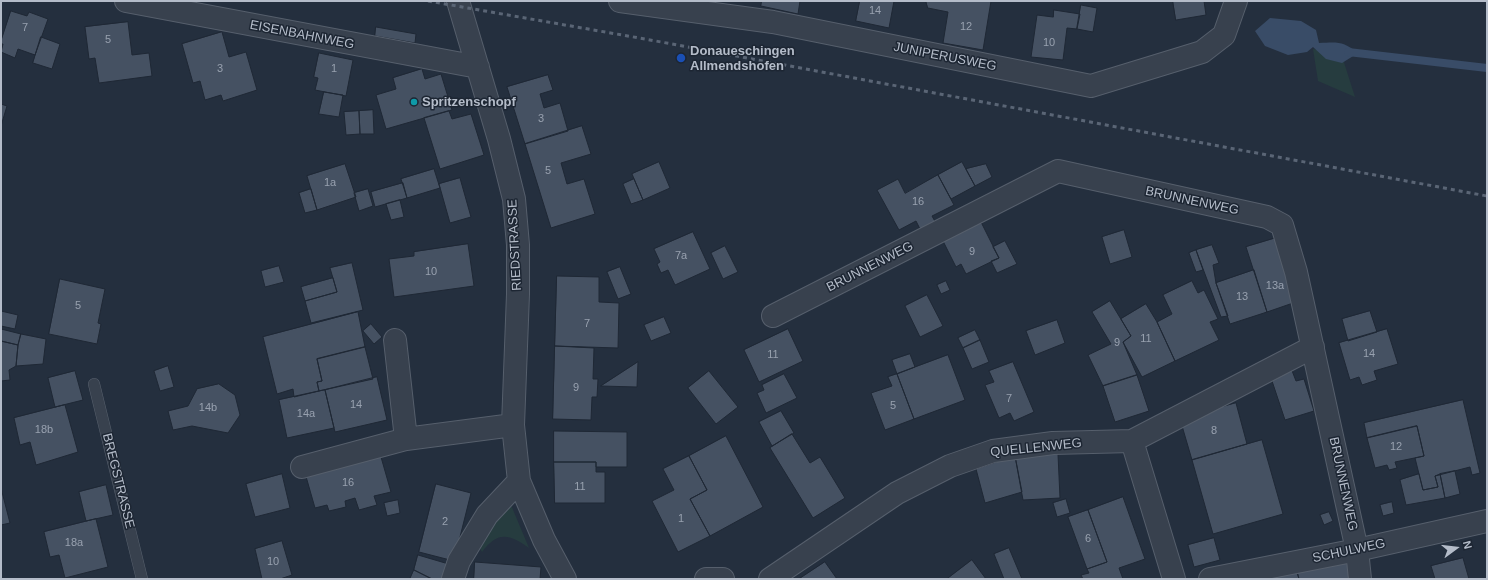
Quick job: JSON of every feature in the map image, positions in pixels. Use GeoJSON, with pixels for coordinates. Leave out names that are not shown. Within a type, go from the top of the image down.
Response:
{"type":"FeatureCollection","features":[{"type":"Feature","properties":{"kind":"street","name":"EISENBAHNWEG"},"geometry":{"type":"LineString","coordinates":[[126,1],[478,67]]}},
{"type":"Feature","properties":{"kind":"street","name":"RIEDSTRASSE"},"geometry":{"type":"LineString","coordinates":[[458,1],[499,139],[514,200],[518,245],[518,294],[512,424],[519,481],[544,540],[565,579]]}},
{"type":"Feature","properties":{"kind":"street","name":"JUNIPERUSWEG"},"geometry":{"type":"LineString","coordinates":[[620,1],[773,22],[1090,86],[1202,52],[1224,35],[1236,1]]}},
{"type":"Feature","properties":{"kind":"street","name":"BRUNNENWEG"},"geometry":{"type":"LineString","coordinates":[[773,316],[1058,171],[1267,217],[1282,225],[1296,272],[1314,347],[1357,550],[1360,579]]}},
{"type":"Feature","properties":{"kind":"street"},"geometry":{"type":"LineString","coordinates":[[395,340],[406,440]]}},
{"type":"Feature","properties":{"kind":"street","name":"QUELLENWEG"},"geometry":{"type":"LineString","coordinates":[[770,579],[898,493],[950,466],[993,451],[1052,443],[1132,441],[1314,347]]}},
{"type":"Feature","properties":{"kind":"street"},"geometry":{"type":"LineString","coordinates":[[302,467],[406,440],[512,424]]}},
{"type":"Feature","properties":{"kind":"street"},"geometry":{"type":"LineString","coordinates":[[1132,441],[1174,579]]}},
{"type":"Feature","properties":{"kind":"street"},"geometry":{"type":"LineString","coordinates":[[453,579],[459,561],[487,515],[519,481]]}},
{"type":"Feature","properties":{"kind":"street","name":"SCHULWEG"},"geometry":{"type":"LineString","coordinates":[[1210,579],[1357,550],[1487,521]]}},
{"type":"Feature","properties":{"kind":"street"},"geometry":{"type":"LineString","coordinates":[[706,579],[723,579]]}},
{"type":"Feature","properties":{"kind":"lane","name":"BREGSTRASSE"},"geometry":{"type":"LineString","coordinates":[[94,384],[142,579]]}},
{"type":"Feature","properties":{"kind":"green space"},"geometry":{"type":"Polygon","coordinates":[[[1313,49],[1341,53],[1355,97],[1318,81],[1313,49]]]}},
{"type":"Feature","properties":{"kind":"green space"},"geometry":{"type":"Polygon","coordinates":[[[511,505],[529,548],[522,543],[504,537],[493,541],[482,552],[478,545],[491,526],[511,505]]]}},
{"type":"Feature","properties":{"kind":"water"},"geometry":{"type":"Polygon","coordinates":[[[1270,18],[1301,21],[1316,30],[1319,43],[1331,42],[1344,44],[1358,53],[1342,63],[1326,59],[1313,47],[1307,52],[1288,55],[1265,46],[1255,31],[1270,18]]]}},
{"type":"Feature","properties":{"kind":"building"},"geometry":{"type":"Polygon","coordinates":[[[762,1],[800,1],[798,14],[761,6],[762,1]]]}},
{"type":"Feature","properties":{"kind":"building"},"geometry":{"type":"Polygon","coordinates":[[[860,1],[894,1],[889,28],[856,21],[860,1]]]}},
{"type":"Feature","properties":{"kind":"building"},"geometry":{"type":"Polygon","coordinates":[[[926,1],[991,1],[983,50],[943,43],[948,12],[928,8],[926,1]]]}},
{"type":"Feature","properties":{"kind":"building"},"geometry":{"type":"Polygon","coordinates":[[[1173,1],[1204,1],[1206,15],[1176,20],[1173,1]]]}},
{"type":"Feature","properties":{"kind":"building"},"geometry":{"type":"Polygon","coordinates":[[[1081,5],[1097,8],[1093,32],[1077,29],[1081,5]]]}},
{"type":"Feature","properties":{"kind":"building"},"geometry":{"type":"Polygon","coordinates":[[[1054,10],[1080,14],[1077,29],[1067,28],[1063,60],[1031,57],[1037,15],[1053,17],[1054,10]]]}},
{"type":"Feature","properties":{"kind":"building"},"geometry":{"type":"Polygon","coordinates":[[[11,11],[27,16],[29,12],[48,19],[35,55],[18,49],[15,58],[1,52],[3,44],[1,44],[1,41],[11,11]]]}},
{"type":"Feature","properties":{"kind":"building"},"geometry":{"type":"Polygon","coordinates":[[[128,22],[132,55],[149,53],[152,76],[99,83],[95,58],[89,59],[85,27],[128,22]]]}},
{"type":"Feature","properties":{"kind":"building"},"geometry":{"type":"Polygon","coordinates":[[[376,27],[416,34],[415,43],[375,36],[376,27]]]}},
{"type":"Feature","properties":{"kind":"building"},"geometry":{"type":"Polygon","coordinates":[[[222,32],[229,57],[246,52],[257,90],[223,101],[221,95],[205,100],[200,81],[193,83],[182,44],[222,32]]]}},
{"type":"Feature","properties":{"kind":"building"},"geometry":{"type":"Polygon","coordinates":[[[41,37],[60,44],[52,69],[33,63],[41,37]]]}},
{"type":"Feature","properties":{"kind":"building"},"geometry":{"type":"Polygon","coordinates":[[[319,53],[353,60],[346,96],[315,90],[318,78],[314,77],[319,53]]]}},
{"type":"Feature","properties":{"kind":"building","name":"Spritzenschopf"},"geometry":{"type":"Polygon","coordinates":[[[422,69],[425,79],[441,74],[452,110],[386,129],[376,95],[396,89],[393,78],[422,69]]]}},
{"type":"Feature","properties":{"kind":"building"},"geometry":{"type":"Polygon","coordinates":[[[548,75],[553,90],[540,94],[544,108],[560,103],[568,131],[525,144],[507,87],[548,75]]]}},
{"type":"Feature","properties":{"kind":"building"},"geometry":{"type":"Polygon","coordinates":[[[324,92],[343,95],[339,117],[319,114],[324,92]]]}},
{"type":"Feature","properties":{"kind":"building"},"geometry":{"type":"Polygon","coordinates":[[[1,104],[7,106],[1,126],[1,104]]]}},
{"type":"Feature","properties":{"kind":"building"},"geometry":{"type":"Polygon","coordinates":[[[373,110],[374,134],[360,134],[359,111],[373,110]]]}},
{"type":"Feature","properties":{"kind":"building"},"geometry":{"type":"Polygon","coordinates":[[[359,111],[360,134],[346,135],[344,112],[359,111]]]}},
{"type":"Feature","properties":{"kind":"building"},"geometry":{"type":"Polygon","coordinates":[[[449,111],[452,119],[471,114],[484,155],[440,169],[424,118],[449,111]]]}},
{"type":"Feature","properties":{"kind":"building"},"geometry":{"type":"Polygon","coordinates":[[[582,126],[591,154],[561,163],[567,184],[584,179],[595,214],[551,228],[525,144],[582,126]]]}},
{"type":"Feature","properties":{"kind":"building"},"geometry":{"type":"Polygon","coordinates":[[[659,162],[670,188],[643,200],[632,174],[659,162]]]}},
{"type":"Feature","properties":{"kind":"building"},"geometry":{"type":"Polygon","coordinates":[[[962,162],[975,186],[951,199],[938,175],[962,162]]]}},
{"type":"Feature","properties":{"kind":"building"},"geometry":{"type":"Polygon","coordinates":[[[345,164],[356,197],[317,210],[307,176],[345,164]]]}},
{"type":"Feature","properties":{"kind":"building"},"geometry":{"type":"Polygon","coordinates":[[[986,164],[992,177],[975,186],[966,169],[986,164]]]}},
{"type":"Feature","properties":{"kind":"building"},"geometry":{"type":"Polygon","coordinates":[[[434,169],[440,188],[407,198],[401,179],[434,169]]]}},
{"type":"Feature","properties":{"kind":"building"},"geometry":{"type":"Polygon","coordinates":[[[938,175],[954,205],[932,216],[937,225],[922,233],[916,221],[899,230],[877,190],[898,179],[905,193],[938,175]]]}},
{"type":"Feature","properties":{"kind":"building"},"geometry":{"type":"Polygon","coordinates":[[[460,178],[471,217],[450,223],[439,184],[460,178]]]}},
{"type":"Feature","properties":{"kind":"building"},"geometry":{"type":"Polygon","coordinates":[[[634,179],[643,200],[631,204],[623,184],[634,179]]]}},
{"type":"Feature","properties":{"kind":"building"},"geometry":{"type":"Polygon","coordinates":[[[403,183],[407,198],[375,207],[371,192],[403,183]]]}},
{"type":"Feature","properties":{"kind":"building"},"geometry":{"type":"Polygon","coordinates":[[[311,189],[317,210],[305,213],[299,193],[311,189]]]}},
{"type":"Feature","properties":{"kind":"building"},"geometry":{"type":"Polygon","coordinates":[[[368,189],[373,206],[359,211],[354,193],[368,189]]]}},
{"type":"Feature","properties":{"kind":"building"},"geometry":{"type":"Polygon","coordinates":[[[400,200],[404,217],[391,220],[386,204],[400,200]]]}},
{"type":"Feature","properties":{"kind":"building"},"geometry":{"type":"Polygon","coordinates":[[[981,222],[999,258],[966,274],[961,264],[956,267],[943,241],[981,222]]]}},
{"type":"Feature","properties":{"kind":"building"},"geometry":{"type":"Polygon","coordinates":[[[1124,230],[1132,257],[1110,264],[1102,237],[1124,230]]]}},
{"type":"Feature","properties":{"kind":"building"},"geometry":{"type":"Polygon","coordinates":[[[693,232],[710,269],[675,285],[668,270],[661,273],[657,264],[660,262],[654,249],[693,232]]]}},
{"type":"Feature","properties":{"kind":"building"},"geometry":{"type":"Polygon","coordinates":[[[1276,238],[1296,302],[1267,312],[1246,247],[1276,238]]]}},
{"type":"Feature","properties":{"kind":"building"},"geometry":{"type":"Polygon","coordinates":[[[1005,241],[1017,264],[997,273],[991,261],[999,258],[993,247],[1005,241]]]}},
{"type":"Feature","properties":{"kind":"building"},"geometry":{"type":"Polygon","coordinates":[[[468,244],[474,286],[394,297],[389,259],[414,256],[414,252],[468,244]]]}},
{"type":"Feature","properties":{"kind":"building"},"geometry":{"type":"Polygon","coordinates":[[[1212,245],[1219,263],[1213,265],[1216,283],[1228,316],[1221,317],[1196,250],[1212,245]]]}},
{"type":"Feature","properties":{"kind":"building"},"geometry":{"type":"Polygon","coordinates":[[[725,246],[738,272],[723,279],[711,253],[725,246]]]}},
{"type":"Feature","properties":{"kind":"building"},"geometry":{"type":"Polygon","coordinates":[[[1196,250],[1203,270],[1196,272],[1189,253],[1196,250]]]}},
{"type":"Feature","properties":{"kind":"building"},"geometry":{"type":"Polygon","coordinates":[[[352,263],[363,310],[311,323],[305,301],[337,292],[330,268],[352,263]]]}},
{"type":"Feature","properties":{"kind":"building"},"geometry":{"type":"Polygon","coordinates":[[[279,266],[284,282],[265,287],[261,271],[279,266]]]}},
{"type":"Feature","properties":{"kind":"building"},"geometry":{"type":"Polygon","coordinates":[[[620,267],[631,294],[618,299],[607,272],[620,267]]]}},
{"type":"Feature","properties":{"kind":"building"},"geometry":{"type":"Polygon","coordinates":[[[1254,270],[1267,312],[1230,324],[1216,283],[1254,270]]]}},
{"type":"Feature","properties":{"kind":"building"},"geometry":{"type":"Polygon","coordinates":[[[557,276],[599,277],[599,302],[619,303],[618,348],[555,346],[557,276]]]}},
{"type":"Feature","properties":{"kind":"building"},"geometry":{"type":"Polygon","coordinates":[[[333,278],[337,292],[305,301],[301,287],[333,278]]]}},
{"type":"Feature","properties":{"kind":"building"},"geometry":{"type":"Polygon","coordinates":[[[60,279],[105,289],[98,323],[101,324],[97,344],[49,334],[60,279]]]}},
{"type":"Feature","properties":{"kind":"building"},"geometry":{"type":"Polygon","coordinates":[[[946,281],[950,290],[941,294],[937,285],[946,281]]]}},
{"type":"Feature","properties":{"kind":"building"},"geometry":{"type":"Polygon","coordinates":[[[1192,281],[1198,293],[1204,290],[1218,319],[1210,322],[1219,340],[1175,361],[1157,322],[1172,314],[1163,295],[1192,281]]]}},
{"type":"Feature","properties":{"kind":"building"},"geometry":{"type":"Polygon","coordinates":[[[927,295],[943,326],[920,337],[905,306],[927,295]]]}},
{"type":"Feature","properties":{"kind":"building"},"geometry":{"type":"Polygon","coordinates":[[[1110,301],[1131,336],[1123,342],[1137,375],[1103,386],[1088,355],[1111,344],[1092,312],[1110,301]]]}},
{"type":"Feature","properties":{"kind":"building"},"geometry":{"type":"Polygon","coordinates":[[[1146,304],[1157,322],[1175,361],[1142,377],[1123,342],[1131,336],[1121,319],[1146,304]]]}},
{"type":"Feature","properties":{"kind":"building"},"geometry":{"type":"Polygon","coordinates":[[[1,311],[18,315],[15,329],[1,326],[1,311]]]}},
{"type":"Feature","properties":{"kind":"building"},"geometry":{"type":"Polygon","coordinates":[[[1370,311],[1377,332],[1348,341],[1342,319],[1370,311]]]}},
{"type":"Feature","properties":{"kind":"building"},"geometry":{"type":"Polygon","coordinates":[[[358,312],[365,347],[317,359],[322,381],[317,382],[319,391],[294,397],[293,389],[277,394],[263,337],[358,312]]]}},
{"type":"Feature","properties":{"kind":"building"},"geometry":{"type":"Polygon","coordinates":[[[664,317],[671,333],[651,341],[644,325],[664,317]]]}},
{"type":"Feature","properties":{"kind":"building"},"geometry":{"type":"Polygon","coordinates":[[[1057,320],[1065,343],[1035,355],[1026,331],[1057,320]]]}},
{"type":"Feature","properties":{"kind":"building"},"geometry":{"type":"Polygon","coordinates":[[[371,324],[382,337],[374,344],[363,331],[371,324]]]}},
{"type":"Feature","properties":{"kind":"building"},"geometry":{"type":"Polygon","coordinates":[[[1,329],[21,334],[18,345],[1,341],[1,329]]]}},
{"type":"Feature","properties":{"kind":"building"},"geometry":{"type":"Polygon","coordinates":[[[788,329],[803,361],[759,382],[744,350],[788,329]]]}},
{"type":"Feature","properties":{"kind":"building"},"geometry":{"type":"Polygon","coordinates":[[[1387,329],[1398,364],[1374,371],[1377,380],[1362,385],[1359,377],[1350,380],[1339,343],[1387,329]]]}},
{"type":"Feature","properties":{"kind":"building"},"geometry":{"type":"Polygon","coordinates":[[[975,330],[980,340],[963,348],[958,338],[975,330]]]}},
{"type":"Feature","properties":{"kind":"building"},"geometry":{"type":"Polygon","coordinates":[[[21,334],[46,339],[43,364],[16,366],[18,345],[21,334]]]}},
{"type":"Feature","properties":{"kind":"building"},"geometry":{"type":"Polygon","coordinates":[[[980,340],[989,362],[972,369],[963,348],[980,340]]]}},
{"type":"Feature","properties":{"kind":"building"},"geometry":{"type":"Polygon","coordinates":[[[1,341],[18,345],[16,366],[9,370],[10,380],[1,381],[1,341]]]}},
{"type":"Feature","properties":{"kind":"building"},"geometry":{"type":"Polygon","coordinates":[[[555,346],[594,348],[593,379],[598,379],[597,397],[592,397],[591,420],[553,419],[555,346]]]}},
{"type":"Feature","properties":{"kind":"building"},"geometry":{"type":"Polygon","coordinates":[[[365,347],[373,379],[319,391],[317,382],[322,381],[317,359],[365,347]]]}},
{"type":"Feature","properties":{"kind":"building"},"geometry":{"type":"Polygon","coordinates":[[[910,354],[915,367],[897,374],[892,360],[910,354]]]}},
{"type":"Feature","properties":{"kind":"building"},"geometry":{"type":"Polygon","coordinates":[[[948,355],[965,400],[914,419],[897,374],[948,355]]]}},
{"type":"Feature","properties":{"kind":"building"},"geometry":{"type":"Polygon","coordinates":[[[638,362],[637,387],[601,386],[638,362]]]}},
{"type":"Feature","properties":{"kind":"building"},"geometry":{"type":"Polygon","coordinates":[[[1013,362],[1034,412],[1014,421],[1010,413],[999,418],[985,385],[994,382],[989,371],[1013,362]]]}},
{"type":"Feature","properties":{"kind":"building"},"geometry":{"type":"Polygon","coordinates":[[[168,366],[174,387],[160,391],[154,371],[168,366]]]}},
{"type":"Feature","properties":{"kind":"building"},"geometry":{"type":"Polygon","coordinates":[[[1291,368],[1296,381],[1304,379],[1314,411],[1285,420],[1270,375],[1291,368]]]}},
{"type":"Feature","properties":{"kind":"building"},"geometry":{"type":"Polygon","coordinates":[[[75,371],[83,400],[55,407],[48,378],[75,371]]]}},
{"type":"Feature","properties":{"kind":"building"},"geometry":{"type":"Polygon","coordinates":[[[709,371],[738,407],[716,424],[688,388],[709,371]]]}},
{"type":"Feature","properties":{"kind":"building"},"geometry":{"type":"Polygon","coordinates":[[[784,374],[797,398],[766,413],[757,393],[764,390],[762,385],[784,374]]]}},
{"type":"Feature","properties":{"kind":"building"},"geometry":{"type":"Polygon","coordinates":[[[897,374],[914,419],[885,430],[871,393],[892,386],[888,377],[897,374]]]}},
{"type":"Feature","properties":{"kind":"building"},"geometry":{"type":"Polygon","coordinates":[[[1137,375],[1149,411],[1115,422],[1103,386],[1137,375]]]}},
{"type":"Feature","properties":{"kind":"building"},"geometry":{"type":"Polygon","coordinates":[[[377,377],[387,420],[335,432],[325,390],[377,377]]]}},
{"type":"Feature","properties":{"kind":"building"},"geometry":{"type":"Polygon","coordinates":[[[219,384],[235,395],[240,415],[228,433],[192,426],[173,430],[168,411],[188,406],[197,389],[219,384]]]}},
{"type":"Feature","properties":{"kind":"building"},"geometry":{"type":"Polygon","coordinates":[[[325,390],[334,428],[287,438],[279,400],[325,390]]]}},
{"type":"Feature","properties":{"kind":"building"},"geometry":{"type":"Polygon","coordinates":[[[1463,400],[1480,473],[1472,475],[1470,467],[1435,476],[1438,487],[1423,490],[1415,458],[1424,456],[1417,426],[1367,438],[1364,423],[1463,400]]]}},
{"type":"Feature","properties":{"kind":"building"},"geometry":{"type":"Polygon","coordinates":[[[1236,403],[1247,444],[1192,460],[1180,419],[1236,403]]]}},
{"type":"Feature","properties":{"kind":"building"},"geometry":{"type":"Polygon","coordinates":[[[65,405],[78,452],[36,465],[30,442],[20,445],[14,418],[65,405]]]}},
{"type":"Feature","properties":{"kind":"building"},"geometry":{"type":"Polygon","coordinates":[[[781,411],[794,433],[772,446],[759,422],[781,411]]]}},
{"type":"Feature","properties":{"kind":"building"},"geometry":{"type":"Polygon","coordinates":[[[1417,426],[1424,456],[1395,462],[1397,468],[1389,470],[1387,465],[1375,468],[1367,438],[1417,426]]]}},
{"type":"Feature","properties":{"kind":"building"},"geometry":{"type":"Polygon","coordinates":[[[554,431],[627,432],[627,467],[596,467],[596,462],[554,462],[554,431]]]}},
{"type":"Feature","properties":{"kind":"building"},"geometry":{"type":"Polygon","coordinates":[[[792,434],[810,463],[820,457],[845,498],[813,518],[770,448],[792,434]]]}},
{"type":"Feature","properties":{"kind":"building"},"geometry":{"type":"Polygon","coordinates":[[[726,436],[763,507],[710,536],[690,499],[707,490],[689,456],[726,436]]]}},
{"type":"Feature","properties":{"kind":"building"},"geometry":{"type":"Polygon","coordinates":[[[1262,440],[1283,514],[1213,534],[1192,460],[1262,440]]]}},
{"type":"Feature","properties":{"kind":"building"},"geometry":{"type":"Polygon","coordinates":[[[1058,454],[1060,498],[1023,500],[1015,456],[1058,454]]]}},
{"type":"Feature","properties":{"kind":"building"},"geometry":{"type":"Polygon","coordinates":[[[689,456],[707,490],[690,499],[710,536],[678,552],[652,501],[674,490],[663,469],[689,456]]]}},
{"type":"Feature","properties":{"kind":"building"},"geometry":{"type":"Polygon","coordinates":[[[1015,456],[1022,492],[985,503],[976,469],[1015,456]]]}},
{"type":"Feature","properties":{"kind":"building"},"geometry":{"type":"Polygon","coordinates":[[[381,457],[391,492],[374,496],[377,505],[359,510],[355,498],[345,501],[346,507],[329,511],[327,505],[315,508],[305,473],[381,457]]]}},
{"type":"Feature","properties":{"kind":"building"},"geometry":{"type":"Polygon","coordinates":[[[554,462],[596,462],[596,472],[605,472],[605,503],[555,503],[554,462]]]}},
{"type":"Feature","properties":{"kind":"building"},"geometry":{"type":"Polygon","coordinates":[[[1455,471],[1460,494],[1445,498],[1440,474],[1455,471]]]}},
{"type":"Feature","properties":{"kind":"building"},"geometry":{"type":"Polygon","coordinates":[[[282,474],[290,508],[255,517],[246,484],[282,474]]]}},
{"type":"Feature","properties":{"kind":"building"},"geometry":{"type":"Polygon","coordinates":[[[1419,474],[1423,490],[1438,487],[1435,476],[1440,474],[1445,498],[1406,505],[1400,480],[1419,474]]]}},
{"type":"Feature","properties":{"kind":"building"},"geometry":{"type":"Polygon","coordinates":[[[436,484],[471,493],[454,561],[419,552],[436,484]]]}},
{"type":"Feature","properties":{"kind":"building"},"geometry":{"type":"Polygon","coordinates":[[[106,485],[113,515],[86,521],[79,492],[106,485]]]}},
{"type":"Feature","properties":{"kind":"building"},"geometry":{"type":"Polygon","coordinates":[[[1,488],[10,523],[1,525],[1,488]]]}},
{"type":"Feature","properties":{"kind":"building"},"geometry":{"type":"Polygon","coordinates":[[[1123,497],[1145,559],[1119,568],[1123,579],[1083,579],[1081,575],[1089,573],[1087,569],[1107,562],[1088,510],[1123,497]]]}},
{"type":"Feature","properties":{"kind":"building"},"geometry":{"type":"Polygon","coordinates":[[[1066,499],[1070,513],[1057,517],[1053,503],[1066,499]]]}},
{"type":"Feature","properties":{"kind":"building"},"geometry":{"type":"Polygon","coordinates":[[[398,500],[400,513],[387,516],[384,503],[398,500]]]}},
{"type":"Feature","properties":{"kind":"building"},"geometry":{"type":"Polygon","coordinates":[[[1392,502],[1394,513],[1383,516],[1380,505],[1392,502]]]}},
{"type":"Feature","properties":{"kind":"building"},"geometry":{"type":"Polygon","coordinates":[[[1088,510],[1107,562],[1087,569],[1068,517],[1088,510]]]}},
{"type":"Feature","properties":{"kind":"building"},"geometry":{"type":"Polygon","coordinates":[[[1329,512],[1333,521],[1324,525],[1320,515],[1329,512]]]}},
{"type":"Feature","properties":{"kind":"building"},"geometry":{"type":"Polygon","coordinates":[[[96,519],[108,567],[65,578],[59,555],[50,557],[44,532],[96,519]]]}},
{"type":"Feature","properties":{"kind":"building"},"geometry":{"type":"Polygon","coordinates":[[[1214,538],[1220,560],[1194,567],[1188,545],[1214,538]]]}},
{"type":"Feature","properties":{"kind":"building"},"geometry":{"type":"Polygon","coordinates":[[[282,541],[292,575],[280,579],[262,579],[255,549],[282,541]]]}},
{"type":"Feature","properties":{"kind":"building"},"geometry":{"type":"Polygon","coordinates":[[[1009,548],[1022,579],[1004,579],[994,554],[1009,548]]]}},
{"type":"Feature","properties":{"kind":"building"},"geometry":{"type":"Polygon","coordinates":[[[418,555],[452,565],[448,579],[432,579],[414,570],[418,555]]]}},
{"type":"Feature","properties":{"kind":"building"},"geometry":{"type":"Polygon","coordinates":[[[1345,556],[1351,579],[1299,579],[1296,568],[1345,556]]]}},
{"type":"Feature","properties":{"kind":"building"},"geometry":{"type":"Polygon","coordinates":[[[1463,558],[1469,579],[1435,579],[1431,566],[1463,558]]]}},
{"type":"Feature","properties":{"kind":"building"},"geometry":{"type":"Polygon","coordinates":[[[972,560],[986,579],[947,579],[972,560]]]}},
{"type":"Feature","properties":{"kind":"building"},"geometry":{"type":"Polygon","coordinates":[[[475,562],[541,567],[540,579],[474,579],[475,562]]]}},
{"type":"Feature","properties":{"kind":"building"},"geometry":{"type":"Polygon","coordinates":[[[825,562],[837,579],[799,579],[825,562]]]}},
{"type":"Feature","properties":{"kind":"building"},"geometry":{"type":"Polygon","coordinates":[[[1296,568],[1299,579],[1254,579],[1296,568]]]}},
{"type":"Feature","properties":{"kind":"building"},"geometry":{"type":"Polygon","coordinates":[[[414,570],[432,579],[410,579],[414,570]]]}},
{"type":"Feature","properties":{"kind":"waterway"},"geometry":{"type":"LineString","coordinates":[[1348,52],[1487,68]]}},
{"type":"Feature","properties":{"kind":"railway"},"geometry":{"type":"LineString","coordinates":[[428,1],[645,39],[1487,196]]}},
{"type":"Feature","properties":{"kind":"place","name":"Donaueschingen Allmendshofen"},"geometry":{"type":"Point","coordinates":[681,58]}},
{"type":"Feature","properties":{"kind":"place","name":"Spritzenschopf"},"geometry":{"type":"Point","coordinates":[414,102]}}]}
